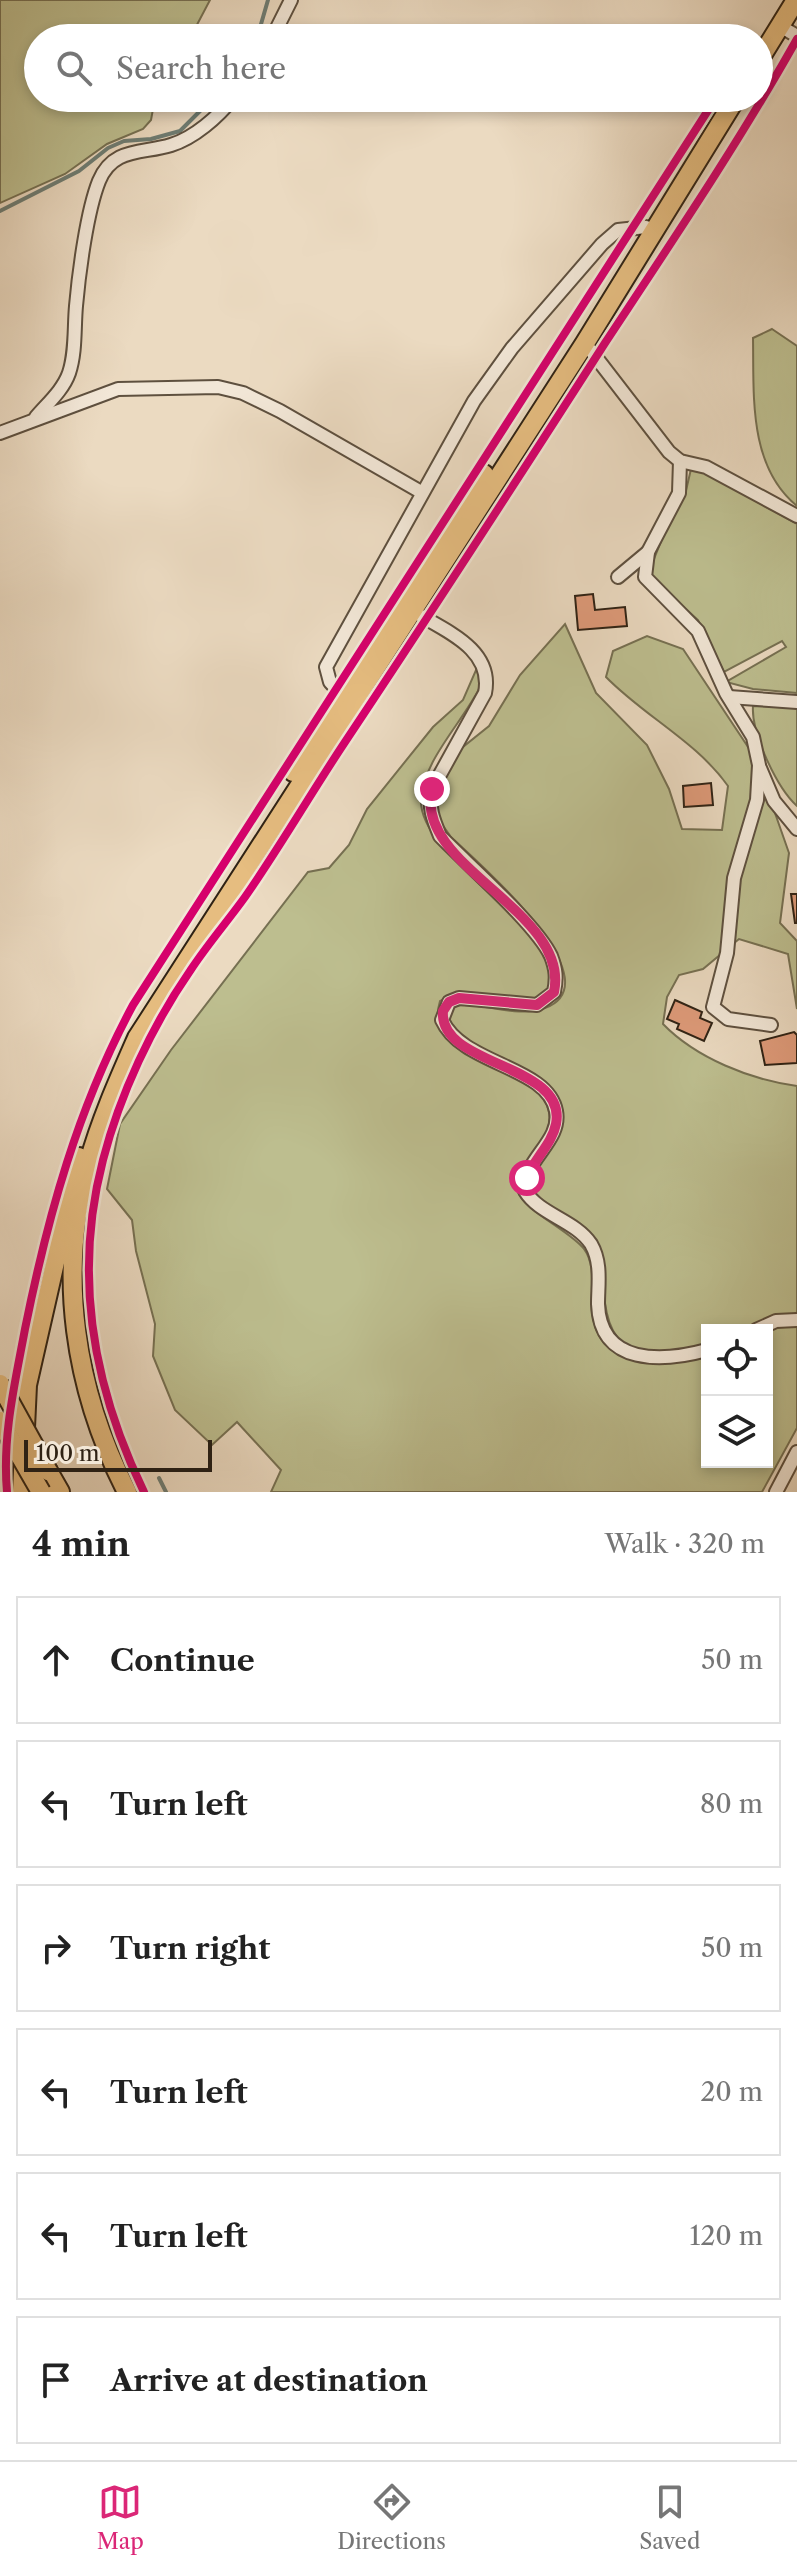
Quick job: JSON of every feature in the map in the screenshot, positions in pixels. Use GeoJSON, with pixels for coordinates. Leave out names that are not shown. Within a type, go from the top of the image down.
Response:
{"type":"FeatureCollection","features":[{"type":"Feature","properties":{"kind":"highway"},"geometry":{"type":"LineString","coordinates":[[768,24],[782,0]]}},
{"type":"Feature","properties":{"kind":"highway"},"geometry":{"type":"LineString","coordinates":[[773,37],[796,0]]}},
{"type":"Feature","properties":{"kind":"highway"},"geometry":{"type":"LineString","coordinates":[[22,1492],[27,1385],[71,1185],[87,1130],[129,1033],[342,695],[646,227],[715,112]]}},
{"type":"Feature","properties":{"kind":"highway"},"geometry":{"type":"LineString","coordinates":[[127,1492],[106,1451],[93,1413],[72,1301],[73,1259],[88,1165],[137,1038],[163,992],[585,343],[727,112]]}},
{"type":"Feature","properties":{"kind":"highway"},"geometry":{"type":"LineString","coordinates":[[0,1384],[60,1492]]}},
{"type":"Feature","properties":{"kind":"highway"},"geometry":{"type":"LineString","coordinates":[[0,1421],[41,1492]]}},
{"type":"Feature","properties":{"kind":"street"},"geometry":{"type":"LineString","coordinates":[[279,24],[291,0]]}},
{"type":"Feature","properties":{"kind":"street"},"geometry":{"type":"LineString","coordinates":[[780,26],[797,36]]}},
{"type":"Feature","properties":{"kind":"street"},"geometry":{"type":"LineString","coordinates":[[34,419],[60,390],[68,373],[80,275],[99,180],[109,165],[122,154],[171,145],[185,139],[222,112]]}},
{"type":"Feature","properties":{"kind":"street"},"geometry":{"type":"LineString","coordinates":[[342,695],[330,682],[326,667],[474,401],[563,286],[618,230],[646,227]]}},
{"type":"Feature","properties":{"kind":"street"},"geometry":{"type":"LineString","coordinates":[[585,343],[680,461],[706,467],[797,516]]}},
{"type":"Feature","properties":{"kind":"street"},"geometry":{"type":"LineString","coordinates":[[0,433],[118,389],[218,387],[243,393],[280,411],[421,492]]}},
{"type":"Feature","properties":{"kind":"street"},"geometry":{"type":"LineString","coordinates":[[680,461],[679,493],[648,552],[645,577],[691,621],[753,737],[759,765],[774,801],[797,829]]}},
{"type":"Feature","properties":{"kind":"street"},"geometry":{"type":"LineString","coordinates":[[618,577],[648,552]]}},
{"type":"Feature","properties":{"kind":"street"},"geometry":{"type":"LineString","coordinates":[[411,610],[479,655],[488,676],[485,693],[432,789],[429,802],[432,818],[440,836],[534,932],[549,952],[556,970],[554,992],[537,1005],[459,998],[449,1002],[442,1020],[457,1040],[535,1082],[550,1096],[556,1111],[556,1124],[532,1164],[525,1191],[532,1202],[585,1236],[593,1249],[599,1272],[601,1325],[610,1339],[642,1357],[669,1357],[701,1351]]}},
{"type":"Feature","properties":{"kind":"street"},"geometry":{"type":"LineString","coordinates":[[729,697],[797,702]]}},
{"type":"Feature","properties":{"kind":"street"},"geometry":{"type":"LineString","coordinates":[[759,765],[757,800],[734,878],[727,953],[713,1007],[728,1019],[771,1025]]}},
{"type":"Feature","properties":{"kind":"street"},"geometry":{"type":"LineString","coordinates":[[769,1324],[797,1320]]}},
{"type":"Feature","properties":{"kind":"street"},"geometry":{"type":"LineString","coordinates":[[776,1492],[797,1452]]}},
{"type":"Feature","properties":{"kind":"green space"},"geometry":{"type":"Polygon","coordinates":[[[0,0],[210,0],[197,24],[24,24],[24,112],[152,112],[151,120],[143,129],[107,144],[65,174],[0,203],[0,0]]]}},
{"type":"Feature","properties":{"kind":"green space"},"geometry":{"type":"Polygon","coordinates":[[[772,329],[797,346],[797,506],[781,490],[770,471],[757,428],[753,338],[772,329]]]}},
{"type":"Feature","properties":{"kind":"green space"},"geometry":{"type":"Polygon","coordinates":[[[691,469],[705,473],[797,524],[797,693],[753,689],[726,682],[786,647],[782,641],[724,672],[698,620],[654,580],[650,569],[666,529],[685,495],[691,469]]]}},
{"type":"Feature","properties":{"kind":"green space"},"geometry":{"type":"Polygon","coordinates":[[[565,624],[596,693],[647,745],[669,789],[682,829],[722,830],[728,786],[686,742],[606,677],[613,651],[647,636],[683,649],[756,759],[789,853],[780,923],[797,941],[797,1009],[788,954],[739,939],[703,969],[679,975],[667,997],[663,1024],[691,1047],[725,1066],[761,1079],[797,1086],[797,1313],[765,1324],[701,1324],[701,1346],[677,1350],[635,1349],[622,1342],[613,1330],[607,1313],[602,1260],[533,1191],[537,1169],[558,1134],[558,1106],[549,1091],[534,1078],[478,1047],[461,1035],[449,1020],[453,1006],[534,1011],[545,1008],[563,994],[564,973],[553,948],[510,894],[451,837],[439,820],[433,802],[458,751],[489,726],[520,675],[565,624]]]}},
{"type":"Feature","properties":{"kind":"green space"},"geometry":{"type":"Polygon","coordinates":[[[476,670],[482,671],[480,687],[436,756],[423,785],[421,800],[427,824],[444,849],[522,925],[541,950],[550,973],[545,995],[519,999],[478,994],[452,996],[440,1001],[438,1021],[446,1037],[460,1050],[518,1078],[534,1088],[545,1101],[549,1125],[525,1167],[518,1190],[527,1204],[577,1242],[588,1255],[596,1329],[605,1344],[618,1354],[634,1360],[671,1360],[701,1355],[701,1468],[773,1468],[773,1328],[780,1325],[797,1327],[797,1428],[762,1492],[271,1492],[281,1470],[237,1422],[212,1445],[175,1410],[153,1356],[155,1324],[136,1251],[132,1220],[107,1189],[120,1124],[171,1050],[308,872],[329,868],[349,845],[367,809],[433,727],[463,700],[476,670]]]}},
{"type":"Feature","properties":{"kind":"green space"},"geometry":{"type":"Polygon","coordinates":[[[753,706],[797,707],[797,806],[781,787],[767,759],[756,730],[753,706]]]}},
{"type":"Feature","properties":{"kind":"building"},"geometry":{"type":"Polygon","coordinates":[[[593,594],[595,610],[625,607],[627,626],[578,630],[575,596],[593,594]]]}},
{"type":"Feature","properties":{"kind":"building"},"geometry":{"type":"Polygon","coordinates":[[[711,783],[713,805],[684,807],[683,786],[711,783]]]}},
{"type":"Feature","properties":{"kind":"building"},"geometry":{"type":"Polygon","coordinates":[[[791,894],[797,894],[797,923],[795,923],[791,894]]]}},
{"type":"Feature","properties":{"kind":"building"},"geometry":{"type":"Polygon","coordinates":[[[675,1000],[702,1012],[700,1018],[712,1023],[704,1041],[677,1029],[679,1024],[667,1019],[675,1000]]]}},
{"type":"Feature","properties":{"kind":"building"},"geometry":{"type":"Polygon","coordinates":[[[794,1032],[797,1035],[797,1063],[765,1065],[760,1041],[794,1032]]]}},
{"type":"Feature","properties":{"kind":"waterway"},"geometry":{"type":"LineString","coordinates":[[261,24],[268,0]]}},
{"type":"Feature","properties":{"kind":"waterway"},"geometry":{"type":"LineString","coordinates":[[0,211],[79,171],[108,148],[124,141],[151,139],[180,131],[199,112]]}},
{"type":"Feature","properties":{"kind":"waterway"},"geometry":{"type":"LineString","coordinates":[[159,1478],[166,1492]]}},
{"type":"Feature","properties":{"kind":"cycle path"},"geometry":{"type":"LineString","coordinates":[[773,80],[797,39]]}},
{"type":"Feature","properties":{"kind":"cycle path"},"geometry":{"type":"LineString","coordinates":[[7,1492],[6,1450],[10,1410],[44,1245],[81,1122],[133,1005],[707,112]]}},
{"type":"Feature","properties":{"kind":"cycle path"},"geometry":{"type":"LineString","coordinates":[[144,1492],[112,1412],[93,1330],[89,1288],[94,1203],[103,1160],[118,1110],[139,1061],[176,992],[271,859],[754,112]]}},
{"type":"Feature","properties":{"kind":"route"},"geometry":{"type":"LineString","coordinates":[[432,789],[429,802],[440,836],[534,932],[549,952],[556,970],[554,992],[537,1005],[459,998],[449,1002],[443,1011],[445,1027],[457,1040],[502,1067],[535,1082],[550,1096],[556,1111],[556,1124],[527,1178]]}}]}
